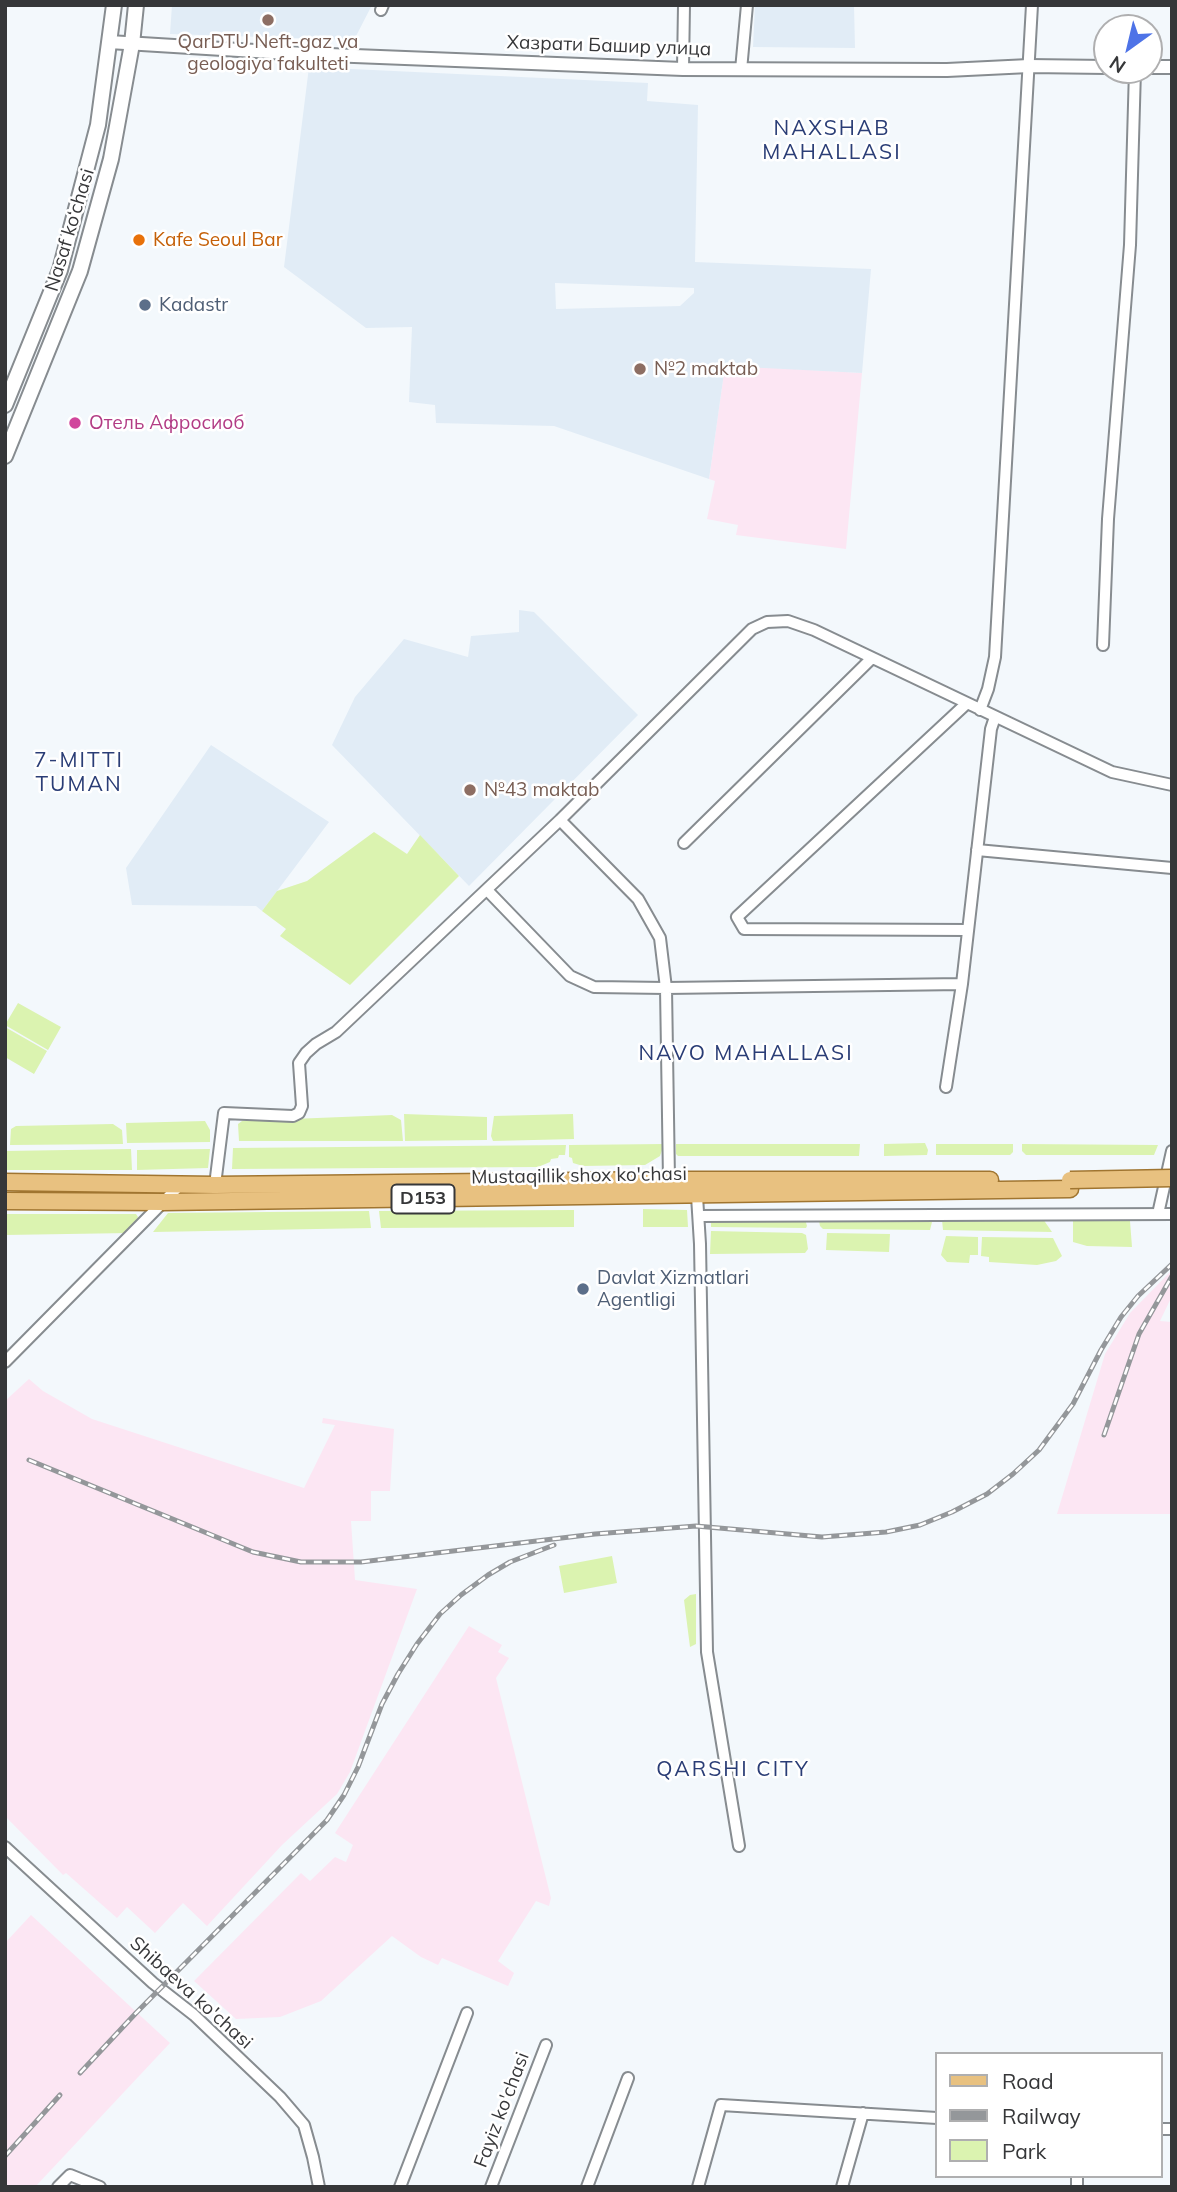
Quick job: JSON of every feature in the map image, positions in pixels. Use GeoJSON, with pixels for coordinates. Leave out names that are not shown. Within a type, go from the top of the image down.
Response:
{"type":"FeatureCollection","features":[{"type":"Feature","properties":{"kind":"main road","name":"Nasaf ko‘chasi"},"geometry":{"type":"LineString","coordinates":[[5,405],[60,270],[97,125],[114,5]]}},
{"type":"Feature","properties":{"kind":"main road","name":"Nasaf ko‘chasi"},"geometry":{"type":"LineString","coordinates":[[5,456],[80,271],[111,159],[132,44],[136,5]]}},
{"type":"Feature","properties":{"kind":"main road","name":"D153"},"geometry":{"type":"LineString","coordinates":[[1070,1185],[1172,1178]]}},
{"type":"Feature","properties":{"kind":"main road","name":"Mustaqillik shox ko'chasi"},"geometry":{"type":"LineString","coordinates":[[5,1182],[215,1185],[669,1180],[823,1186],[1070,1185]]}},
{"type":"Feature","properties":{"kind":"main road"},"geometry":{"type":"LineString","coordinates":[[214,1201],[215,1185]]}},
{"type":"Feature","properties":{"kind":"main road","name":"D153"},"geometry":{"type":"LineString","coordinates":[[1070,1185],[1172,1187]]}},
{"type":"Feature","properties":{"kind":"main road","name":"Mustaqillik shox ko'chasi"},"geometry":{"type":"LineString","coordinates":[[5,1201],[163,1202],[697,1196],[823,1186]]}},
{"type":"Feature","properties":{"kind":"street"},"geometry":{"type":"LineString","coordinates":[[683,69],[684,5]]}},
{"type":"Feature","properties":{"kind":"street"},"geometry":{"type":"LineString","coordinates":[[741,69],[747,5]]}},
{"type":"Feature","properties":{"kind":"street"},"geometry":{"type":"LineString","coordinates":[[980,710],[995,657],[1032,5]]}},
{"type":"Feature","properties":{"kind":"street","name":"Хазрати Башир улица"},"geometry":{"type":"LineString","coordinates":[[109,42],[304,54],[683,69],[947,70],[1029,66],[1093,67]]}},
{"type":"Feature","properties":{"kind":"street"},"geometry":{"type":"LineString","coordinates":[[1103,645],[1108,519],[1129,245],[1135,84]]}},
{"type":"Feature","properties":{"kind":"street"},"geometry":{"type":"LineString","coordinates":[[215,1185],[224,1113],[293,1116],[299,1113],[302,1106],[299,1063],[306,1053],[336,1032],[560,820],[752,629],[766,622],[788,621],[814,630],[1112,772],[1172,785]]}},
{"type":"Feature","properties":{"kind":"street"},"geometry":{"type":"LineString","coordinates":[[684,843],[871,659]]}},
{"type":"Feature","properties":{"kind":"street"},"geometry":{"type":"LineString","coordinates":[[966,704],[737,917],[744,929],[968,930]]}},
{"type":"Feature","properties":{"kind":"street"},"geometry":{"type":"LineString","coordinates":[[946,1087],[962,984],[991,729],[995,717]]}},
{"type":"Feature","properties":{"kind":"street"},"geometry":{"type":"LineString","coordinates":[[560,820],[638,899],[660,938],[666,988],[669,1180]]}},
{"type":"Feature","properties":{"kind":"street"},"geometry":{"type":"LineString","coordinates":[[977,850],[1172,868]]}},
{"type":"Feature","properties":{"kind":"street"},"geometry":{"type":"LineString","coordinates":[[487,890],[570,976],[594,987],[962,984]]}},
{"type":"Feature","properties":{"kind":"street"},"geometry":{"type":"LineString","coordinates":[[1158,1214],[1172,1152]]}},
{"type":"Feature","properties":{"kind":"street"},"geometry":{"type":"LineString","coordinates":[[5,1362],[181,1184]]}},
{"type":"Feature","properties":{"kind":"street"},"geometry":{"type":"LineString","coordinates":[[697,1196],[707,1652],[739,1846]]}},
{"type":"Feature","properties":{"kind":"street"},"geometry":{"type":"LineString","coordinates":[[699,1216],[1172,1214]]}},
{"type":"Feature","properties":{"kind":"street","name":"Shibaeva ko'chasi"},"geometry":{"type":"LineString","coordinates":[[5,1847],[153,1983],[194,2015],[280,2097],[304,2125],[319,2187]]}},
{"type":"Feature","properties":{"kind":"street"},"geometry":{"type":"LineString","coordinates":[[400,2187],[467,2013]]}},
{"type":"Feature","properties":{"kind":"street","name":"Fayiz ko'chasi"},"geometry":{"type":"LineString","coordinates":[[491,2187],[546,2045]]}},
{"type":"Feature","properties":{"kind":"street"},"geometry":{"type":"LineString","coordinates":[[587,2187],[628,2078]]}},
{"type":"Feature","properties":{"kind":"street"},"geometry":{"type":"LineString","coordinates":[[698,2187],[721,2105],[936,2118]]}},
{"type":"Feature","properties":{"kind":"street"},"geometry":{"type":"LineString","coordinates":[[842,2187],[863,2113]]}},
{"type":"Feature","properties":{"kind":"street"},"geometry":{"type":"LineString","coordinates":[[58,2187],[70,2175],[100,2187]]}},
{"type":"Feature","properties":{"kind":"shaded area","name":"QarDTU Neft-gaz va geologiya fakulteti"},"geometry":{"type":"Polygon","coordinates":[[[172,5],[372,5],[354,40],[170,34],[172,5]]]}},
{"type":"Feature","properties":{"kind":"shaded area"},"geometry":{"type":"Polygon","coordinates":[[[755,5],[854,5],[855,48],[753,47],[755,5]]]}},
{"type":"Feature","properties":{"kind":"shaded area"},"geometry":{"type":"Polygon","coordinates":[[[309,67],[648,83],[647,101],[698,105],[695,262],[871,269],[862,373],[725,366],[709,479],[554,426],[436,423],[435,405],[409,402],[412,327],[366,328],[284,267],[309,67]],[[555,283],[556,309],[680,306],[694,293],[694,288],[555,283]]]}},
{"type":"Feature","properties":{"kind":"shaded area"},"geometry":{"type":"Polygon","coordinates":[[[725,365],[862,373],[846,549],[736,535],[738,525],[707,519],[715,481],[709,479],[725,365]]]}},
{"type":"Feature","properties":{"kind":"shaded area","name":"№43 maktab"},"geometry":{"type":"Polygon","coordinates":[[[519,610],[534,612],[638,715],[469,886],[332,745],[355,697],[404,639],[468,657],[471,636],[519,632],[519,610]]]}},
{"type":"Feature","properties":{"kind":"shaded area"},"geometry":{"type":"Polygon","coordinates":[[[211,745],[329,822],[262,911],[256,906],[132,905],[126,868],[211,745]]]}},
{"type":"Feature","properties":{"kind":"shaded area"},"geometry":{"type":"Polygon","coordinates":[[[1172,1270],[1172,1296],[1160,1321],[1172,1322],[1172,1514],[1057,1514],[1105,1354],[1130,1313],[1172,1270]]]}},
{"type":"Feature","properties":{"kind":"shaded area"},"geometry":{"type":"Polygon","coordinates":[[[29,1379],[43,1391],[92,1419],[304,1488],[335,1425],[322,1423],[323,1418],[394,1429],[390,1491],[371,1491],[371,1521],[351,1521],[355,1580],[417,1589],[350,1772],[337,1794],[282,1845],[207,1926],[183,1903],[155,1933],[127,1907],[117,1918],[66,1873],[63,1875],[5,1816],[5,1401],[29,1379]]]}},
{"type":"Feature","properties":{"kind":"shaded area"},"geometry":{"type":"Polygon","coordinates":[[[469,1626],[502,1645],[498,1652],[509,1658],[496,1678],[551,1898],[549,1906],[536,1901],[498,1961],[514,1973],[508,1986],[442,1958],[438,1965],[421,1957],[392,1936],[321,2001],[280,2017],[236,2019],[194,1981],[301,1873],[310,1881],[335,1857],[346,1862],[353,1845],[335,1833],[469,1626]]]}},
{"type":"Feature","properties":{"kind":"shaded area"},"geometry":{"type":"Polygon","coordinates":[[[31,1915],[170,2043],[35,2187],[5,2187],[5,1943],[31,1915]]]}},
{"type":"Feature","properties":{"kind":"green space"},"geometry":{"type":"Polygon","coordinates":[[[374,832],[407,854],[420,835],[459,876],[350,985],[280,936],[286,929],[262,911],[277,891],[307,881],[374,832]]]}},
{"type":"Feature","properties":{"kind":"green space"},"geometry":{"type":"Polygon","coordinates":[[[18,1003],[61,1027],[48,1050],[5,1025],[18,1003]]]}},
{"type":"Feature","properties":{"kind":"green space"},"geometry":{"type":"Polygon","coordinates":[[[5,1027],[47,1051],[34,1074],[5,1057],[5,1027]]]}},
{"type":"Feature","properties":{"kind":"green space"},"geometry":{"type":"Polygon","coordinates":[[[404,1114],[487,1117],[487,1140],[405,1141],[404,1114]]]}},
{"type":"Feature","properties":{"kind":"green space"},"geometry":{"type":"Polygon","coordinates":[[[573,1114],[574,1139],[493,1141],[491,1136],[494,1116],[573,1114]]]}},
{"type":"Feature","properties":{"kind":"green space"},"geometry":{"type":"Polygon","coordinates":[[[392,1115],[401,1120],[403,1141],[239,1141],[238,1124],[242,1121],[392,1115]]]}},
{"type":"Feature","properties":{"kind":"green space"},"geometry":{"type":"Polygon","coordinates":[[[205,1121],[210,1130],[210,1142],[127,1143],[126,1123],[205,1121]]]}},
{"type":"Feature","properties":{"kind":"green space"},"geometry":{"type":"Polygon","coordinates":[[[113,1124],[122,1130],[123,1144],[10,1145],[11,1129],[16,1126],[113,1124]]]}},
{"type":"Feature","properties":{"kind":"green space"},"geometry":{"type":"Polygon","coordinates":[[[925,1143],[927,1155],[884,1156],[884,1144],[925,1143]]]}},
{"type":"Feature","properties":{"kind":"green space"},"geometry":{"type":"Polygon","coordinates":[[[664,1144],[660,1156],[645,1165],[583,1166],[573,1163],[569,1157],[569,1145],[664,1144]]]}},
{"type":"Feature","properties":{"kind":"green space"},"geometry":{"type":"Polygon","coordinates":[[[676,1144],[860,1144],[859,1156],[678,1156],[676,1144]]]}},
{"type":"Feature","properties":{"kind":"green space"},"geometry":{"type":"Polygon","coordinates":[[[936,1144],[1013,1144],[1013,1152],[1010,1155],[936,1155],[936,1144]]]}},
{"type":"Feature","properties":{"kind":"green space"},"geometry":{"type":"Polygon","coordinates":[[[1022,1144],[1158,1145],[1154,1155],[1026,1155],[1022,1151],[1022,1144]]]}},
{"type":"Feature","properties":{"kind":"green space"},"geometry":{"type":"Polygon","coordinates":[[[566,1145],[565,1155],[559,1155],[558,1158],[538,1167],[232,1169],[233,1148],[566,1145]]]}},
{"type":"Feature","properties":{"kind":"green space"},"geometry":{"type":"Polygon","coordinates":[[[131,1149],[132,1170],[5,1170],[5,1151],[131,1149]]]}},
{"type":"Feature","properties":{"kind":"green space"},"geometry":{"type":"Polygon","coordinates":[[[210,1149],[208,1168],[137,1170],[137,1150],[210,1149]]]}},
{"type":"Feature","properties":{"kind":"green space"},"geometry":{"type":"Polygon","coordinates":[[[643,1209],[687,1210],[688,1227],[643,1227],[643,1209]]]}},
{"type":"Feature","properties":{"kind":"green space"},"geometry":{"type":"Polygon","coordinates":[[[574,1210],[574,1227],[381,1228],[379,1211],[574,1210]]]}},
{"type":"Feature","properties":{"kind":"green space"},"geometry":{"type":"Polygon","coordinates":[[[369,1211],[371,1228],[153,1232],[168,1213],[369,1211]]]}},
{"type":"Feature","properties":{"kind":"green space"},"geometry":{"type":"Polygon","coordinates":[[[5,1214],[136,1214],[138,1217],[130,1233],[5,1235],[5,1214]]]}},
{"type":"Feature","properties":{"kind":"green space"},"geometry":{"type":"Polygon","coordinates":[[[711,1219],[805,1219],[807,1226],[711,1227],[711,1219]]]}},
{"type":"Feature","properties":{"kind":"green space"},"geometry":{"type":"Polygon","coordinates":[[[927,1219],[932,1222],[930,1230],[823,1229],[819,1221],[927,1219]]]}},
{"type":"Feature","properties":{"kind":"green space"},"geometry":{"type":"Polygon","coordinates":[[[1043,1219],[1052,1232],[943,1230],[942,1220],[1043,1219]]]}},
{"type":"Feature","properties":{"kind":"green space"},"geometry":{"type":"Polygon","coordinates":[[[1073,1219],[1130,1221],[1132,1247],[1087,1246],[1073,1242],[1073,1219]]]}},
{"type":"Feature","properties":{"kind":"green space"},"geometry":{"type":"Polygon","coordinates":[[[711,1231],[802,1233],[806,1235],[808,1249],[805,1253],[710,1254],[711,1231]]]}},
{"type":"Feature","properties":{"kind":"green space"},"geometry":{"type":"Polygon","coordinates":[[[827,1233],[890,1234],[889,1252],[826,1250],[827,1233]]]}},
{"type":"Feature","properties":{"kind":"green space"},"geometry":{"type":"Polygon","coordinates":[[[946,1236],[978,1237],[978,1255],[970,1255],[969,1263],[947,1262],[941,1255],[946,1236]]]}},
{"type":"Feature","properties":{"kind":"green space"},"geometry":{"type":"Polygon","coordinates":[[[982,1237],[1053,1238],[1062,1256],[1056,1261],[1037,1265],[989,1262],[989,1257],[981,1256],[982,1237]]]}},
{"type":"Feature","properties":{"kind":"green space"},"geometry":{"type":"Polygon","coordinates":[[[612,1556],[617,1583],[564,1593],[559,1566],[612,1556]]]}},
{"type":"Feature","properties":{"kind":"green space"},"geometry":{"type":"Polygon","coordinates":[[[696,1594],[696,1644],[690,1647],[684,1600],[696,1594]]]}},
{"type":"Feature","properties":{"kind":"railway"},"geometry":{"type":"LineString","coordinates":[[29,1460],[253,1552],[301,1562],[361,1562],[595,1534],[696,1526],[822,1537],[886,1532],[920,1525],[987,1494],[1039,1450],[1073,1404],[1121,1317],[1138,1296],[1172,1264]]}},
{"type":"Feature","properties":{"kind":"railway"},"geometry":{"type":"LineString","coordinates":[[1104,1435],[1139,1334],[1172,1276]]}},
{"type":"Feature","properties":{"kind":"railway"},"geometry":{"type":"LineString","coordinates":[[80,2073],[327,1820],[358,1767],[382,1704],[398,1674],[440,1614],[488,1575],[510,1562],[554,1545]]}},
{"type":"Feature","properties":{"kind":"railway"},"geometry":{"type":"LineString","coordinates":[[5,2156],[60,2095]]}},
{"type":"Feature","properties":{"kind":"place","name":"QarDTU Neft-gaz va geologiya fakulteti"},"geometry":{"type":"Point","coordinates":[268,20]}},
{"type":"Feature","properties":{"kind":"place","name":"Kafe Seoul Bar"},"geometry":{"type":"Point","coordinates":[139,240]}},
{"type":"Feature","properties":{"kind":"place","name":"Kadastr"},"geometry":{"type":"Point","coordinates":[145,305]}},
{"type":"Feature","properties":{"kind":"place","name":"№2 maktab"},"geometry":{"type":"Point","coordinates":[640,369]}},
{"type":"Feature","properties":{"kind":"place","name":"Отель Афросиоб"},"geometry":{"type":"Point","coordinates":[75,423]}},
{"type":"Feature","properties":{"kind":"place","name":"№43 maktab"},"geometry":{"type":"Point","coordinates":[470,790]}},
{"type":"Feature","properties":{"kind":"place","name":"Davlat Xizmatlari Agentligi"},"geometry":{"type":"Point","coordinates":[583,1289]}},
{"type":"Feature","properties":{"kind":"district","name":"NAXSHAB MAHALLASI"},"geometry":{"type":"Point","coordinates":[832,141]}},
{"type":"Feature","properties":{"kind":"district","name":"7-MITTI TUMAN"},"geometry":{"type":"Point","coordinates":[79,773]}},
{"type":"Feature","properties":{"kind":"district","name":"NAVO MAHALLASI"},"geometry":{"type":"Point","coordinates":[746,1054]}},
{"type":"Feature","properties":{"kind":"district","name":"QARSHI CITY"},"geometry":{"type":"Point","coordinates":[733,1770]}}]}
